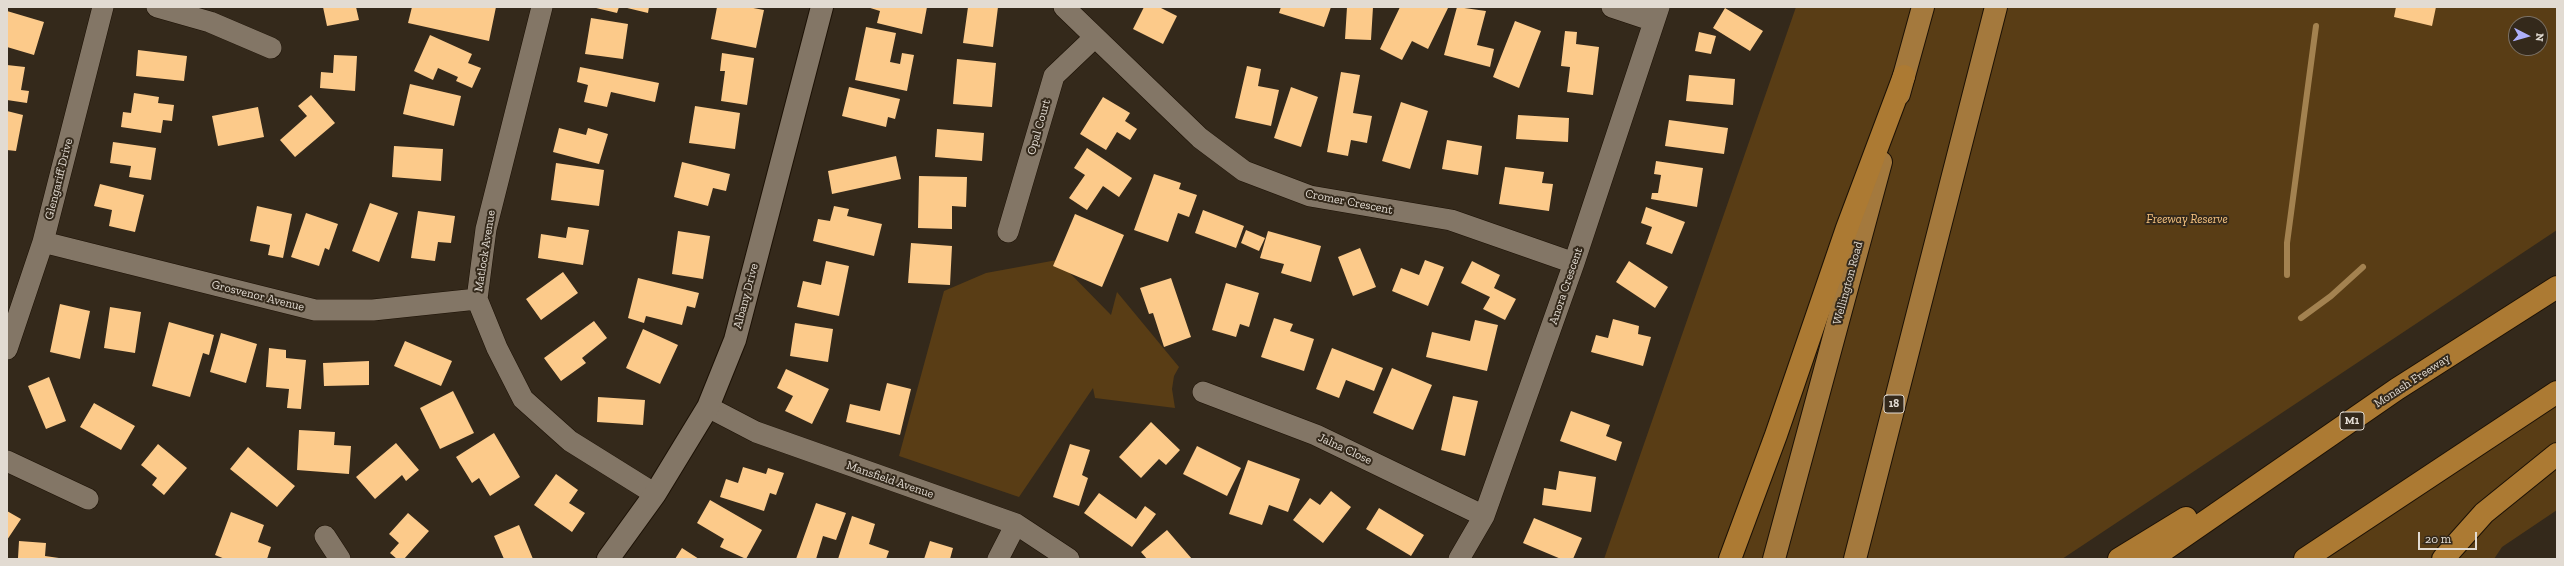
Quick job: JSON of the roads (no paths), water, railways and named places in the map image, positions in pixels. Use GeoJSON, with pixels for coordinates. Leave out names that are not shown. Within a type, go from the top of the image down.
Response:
{"type":"FeatureCollection","features":[{"type":"Feature","properties":{"kind":"highway","name":"Wellington Road"},"geometry":{"type":"LineString","coordinates":[[1774,559],[1923,7]]}},
{"type":"Feature","properties":{"kind":"highway","name":"18"},"geometry":{"type":"LineString","coordinates":[[1855,559],[1996,7]]}},
{"type":"Feature","properties":{"kind":"highway"},"geometry":{"type":"LineString","coordinates":[[1730,559],[1773,442],[1847,228],[1904,76]]}},
{"type":"Feature","properties":{"kind":"highway","name":"Monash Freeway"},"geometry":{"type":"LineString","coordinates":[[2151,559],[2397,390],[2557,287]]}},
{"type":"Feature","properties":{"kind":"highway"},"geometry":{"type":"LineString","coordinates":[[2119,559],[2397,390]]}},
{"type":"Feature","properties":{"kind":"highway"},"geometry":{"type":"LineString","coordinates":[[2305,559],[2557,392]]}},
{"type":"Feature","properties":{"kind":"highway"},"geometry":{"type":"LineString","coordinates":[[2443,559],[2484,513],[2557,454]]}},
{"type":"Feature","properties":{"kind":"street","name":"Glengariff Drive"},"geometry":{"type":"LineString","coordinates":[[7,349],[43,242],[103,7]]}},
{"type":"Feature","properties":{"kind":"street"},"geometry":{"type":"LineString","coordinates":[[157,7],[210,22],[271,48]]}},
{"type":"Feature","properties":{"kind":"street","name":"Matlock Avenue"},"geometry":{"type":"LineString","coordinates":[[542,7],[486,229],[477,299],[497,348],[523,399],[570,441],[655,494]]}},
{"type":"Feature","properties":{"kind":"street","name":"Albany Drive"},"geometry":{"type":"LineString","coordinates":[[608,559],[655,494],[708,407],[735,340],[822,7]]}},
{"type":"Feature","properties":{"kind":"street","name":"Cromer Crescent"},"geometry":{"type":"LineString","coordinates":[[1064,7],[1200,138],[1244,171],[1310,196],[1451,220],[1574,263]]}},
{"type":"Feature","properties":{"kind":"street"},"geometry":{"type":"LineString","coordinates":[[1612,7],[1656,14]]}},
{"type":"Feature","properties":{"kind":"street","name":"Anora Crescent"},"geometry":{"type":"LineString","coordinates":[[1459,559],[1484,516],[1574,263],[1656,14]]}},
{"type":"Feature","properties":{"kind":"street","name":"Opal Court"},"geometry":{"type":"LineString","coordinates":[[1008,232],[1054,76],[1095,37]]}},
{"type":"Feature","properties":{"kind":"street","name":"Grosvenor Avenue"},"geometry":{"type":"LineString","coordinates":[[43,242],[315,310],[373,310],[477,299]]}},
{"type":"Feature","properties":{"kind":"street","name":"Jalna Close"},"geometry":{"type":"LineString","coordinates":[[1203,392],[1316,435],[1484,516]]}},
{"type":"Feature","properties":{"kind":"street","name":"Mansfield Avenue"},"geometry":{"type":"LineString","coordinates":[[708,407],[756,432],[1016,524],[1069,559]]}},
{"type":"Feature","properties":{"kind":"street"},"geometry":{"type":"LineString","coordinates":[[7,461],[88,499]]}},
{"type":"Feature","properties":{"kind":"street"},"geometry":{"type":"LineString","coordinates":[[998,559],[1016,524]]}},
{"type":"Feature","properties":{"kind":"street"},"geometry":{"type":"LineString","coordinates":[[325,536],[340,559]]}},
{"type":"Feature","properties":{"kind":"waterway"},"geometry":{"type":"LineString","coordinates":[[2287,275],[2287,243],[2316,26]]}},
{"type":"Feature","properties":{"kind":"waterway"},"geometry":{"type":"LineString","coordinates":[[2301,318],[2331,296],[2363,267]]}},
{"type":"Feature","properties":{"kind":"park label","name":"Freeway Reserve"},"geometry":{"type":"Point","coordinates":[2187,220]}}]}
